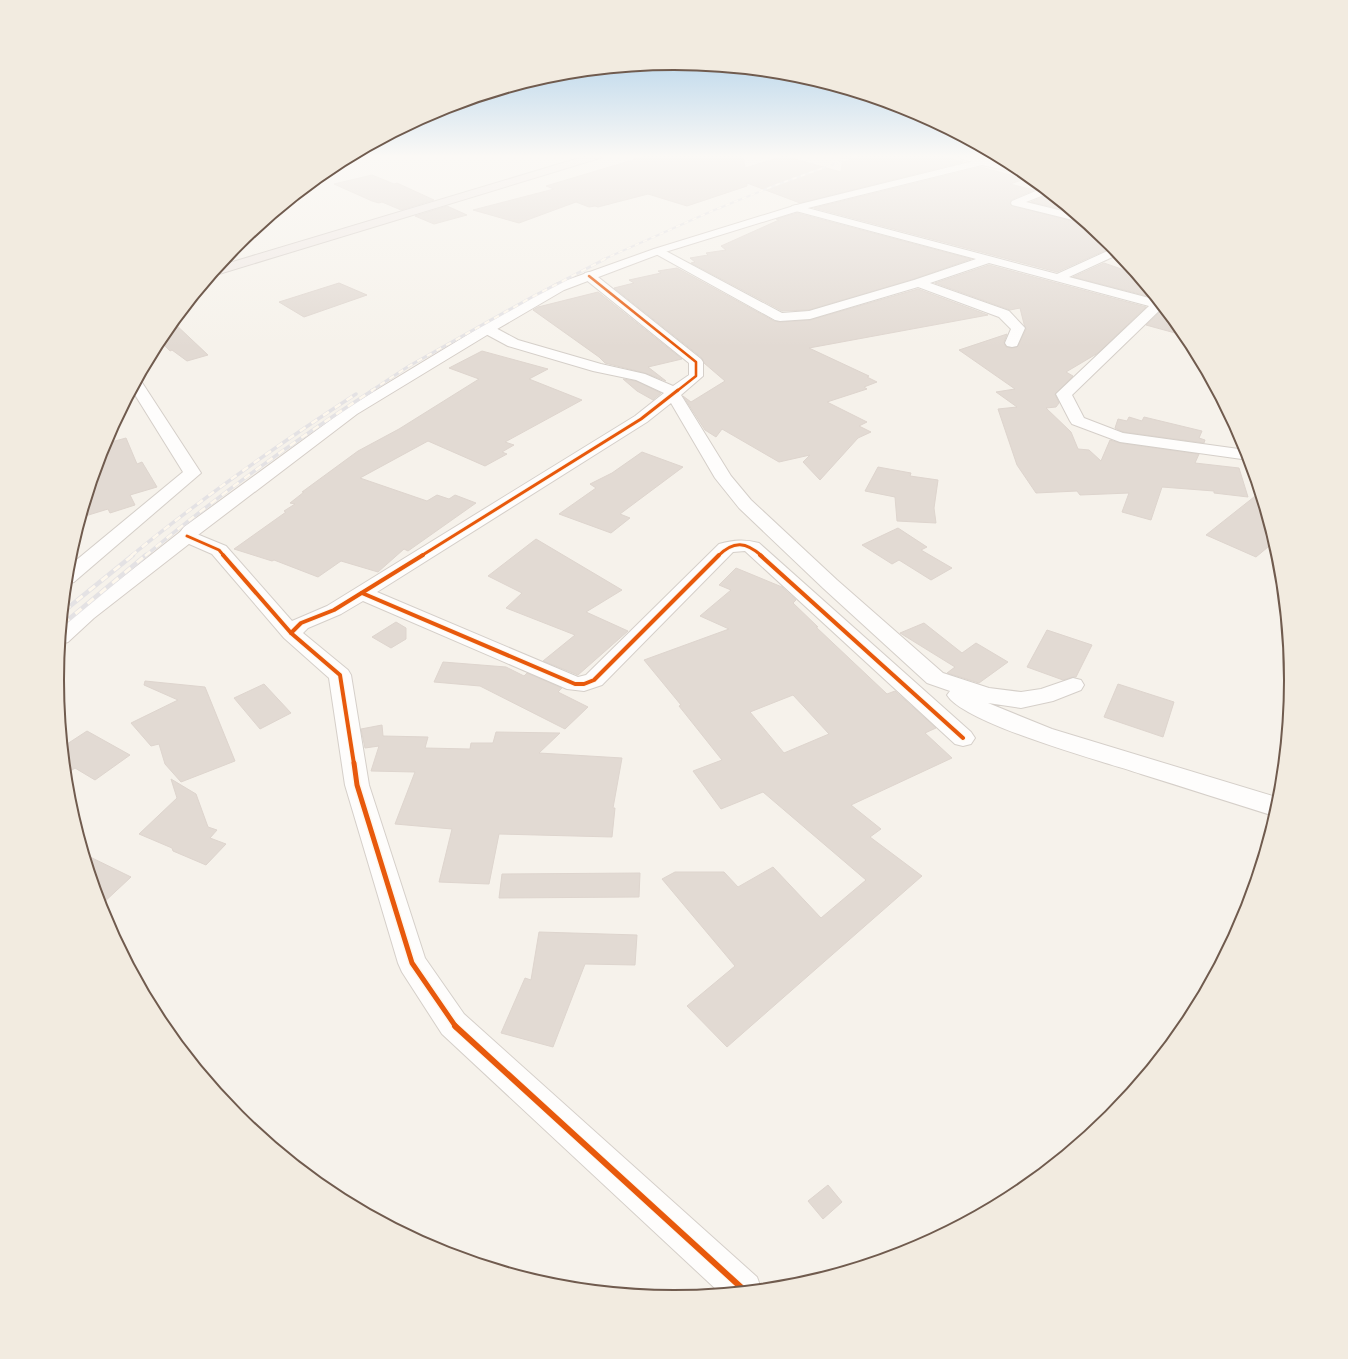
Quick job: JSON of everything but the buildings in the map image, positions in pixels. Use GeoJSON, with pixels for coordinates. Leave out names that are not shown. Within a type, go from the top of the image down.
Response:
{"type":"FeatureCollection","features":[{"type":"Feature","properties":{"kind":"highway"},"geometry":{"type":"LineString","coordinates":[[223,269],[386,219]]}},
{"type":"Feature","properties":{"kind":"street"},"geometry":{"type":"LineString","coordinates":[[66,633],[87,614],[187,536],[191,531],[352,411],[487,329],[560,287],[658,251],[759,219]]}},
{"type":"Feature","properties":{"kind":"street"},"geometry":{"type":"LineString","coordinates":[[839,219],[1154,303]]}},
{"type":"Feature","properties":{"kind":"street"},"geometry":{"type":"LineString","coordinates":[[658,251],[780,317],[810,316],[918,284],[989,259]]}},
{"type":"Feature","properties":{"kind":"street"},"geometry":{"type":"LineString","coordinates":[[1059,277],[1111,254]]}},
{"type":"Feature","properties":{"kind":"street"},"geometry":{"type":"LineString","coordinates":[[291,633],[301,623],[334,610],[641,419],[696,376],[696,362],[588,276]]}},
{"type":"Feature","properties":{"kind":"street"},"geometry":{"type":"LineString","coordinates":[[918,284],[1004,314],[1018,328],[1012,343]]}},
{"type":"Feature","properties":{"kind":"street"},"geometry":{"type":"LineString","coordinates":[[1156,306],[1064,394],[1078,420],[1120,437],[1241,454]]}},
{"type":"Feature","properties":{"kind":"street"},"geometry":{"type":"LineString","coordinates":[[487,329],[513,343],[598,368],[640,377],[671,391],[724,478],[745,504],[830,584],[935,678],[981,709],[1044,734],[1271,805]]}},
{"type":"Feature","properties":{"kind":"street"},"geometry":{"type":"LineString","coordinates":[[74,572],[192,474],[139,388]]}},
{"type":"Feature","properties":{"kind":"street"},"geometry":{"type":"LineString","coordinates":[[187,536],[219,550],[291,633],[340,674],[356,786],[412,963],[453,1024],[739,1285]]}},
{"type":"Feature","properties":{"kind":"street"},"geometry":{"type":"LineString","coordinates":[[362,593],[575,684],[584,684],[594,680],[726,548],[735,545],[744,545],[752,547],[962,738]]}},
{"type":"Feature","properties":{"kind":"street"},"geometry":{"type":"LineString","coordinates":[[935,678],[987,695],[1021,700],[1045,696],[1073,685]]}},
{"type":"Feature","properties":{"kind":"railway"},"geometry":{"type":"LineString","coordinates":[[602,260],[693,219]]}},
{"type":"Feature","properties":{"kind":"railway"},"geometry":{"type":"LineString","coordinates":[[371,391],[409,366],[532,297],[605,259]]}},
{"type":"Feature","properties":{"kind":"railway"},"geometry":{"type":"LineString","coordinates":[[145,556],[256,470],[373,390]]}},
{"type":"Feature","properties":{"kind":"railway"},"geometry":{"type":"LineString","coordinates":[[131,556],[158,534],[242,472],[298,432],[356,394]]}},
{"type":"Feature","properties":{"kind":"railway"},"geometry":{"type":"LineString","coordinates":[[68,608],[133,555]]}},
{"type":"Feature","properties":{"kind":"railway"},"geometry":{"type":"LineString","coordinates":[[67,621],[146,555]]}},
{"type":"Feature","properties":{"kind":"cycle path"},"geometry":{"type":"LineString","coordinates":[[187,536],[219,550],[291,633],[301,623],[334,610],[641,419],[696,376],[696,362],[589,276]]}},
{"type":"Feature","properties":{"kind":"cycle path"},"geometry":{"type":"LineString","coordinates":[[362,593],[575,684],[584,684],[594,680],[726,548],[745,545],[752,547],[963,738]]}},
{"type":"Feature","properties":{"kind":"cycle path"},"geometry":{"type":"LineString","coordinates":[[291,633],[340,675],[357,785],[412,963],[453,1024],[739,1285]]}}]}
